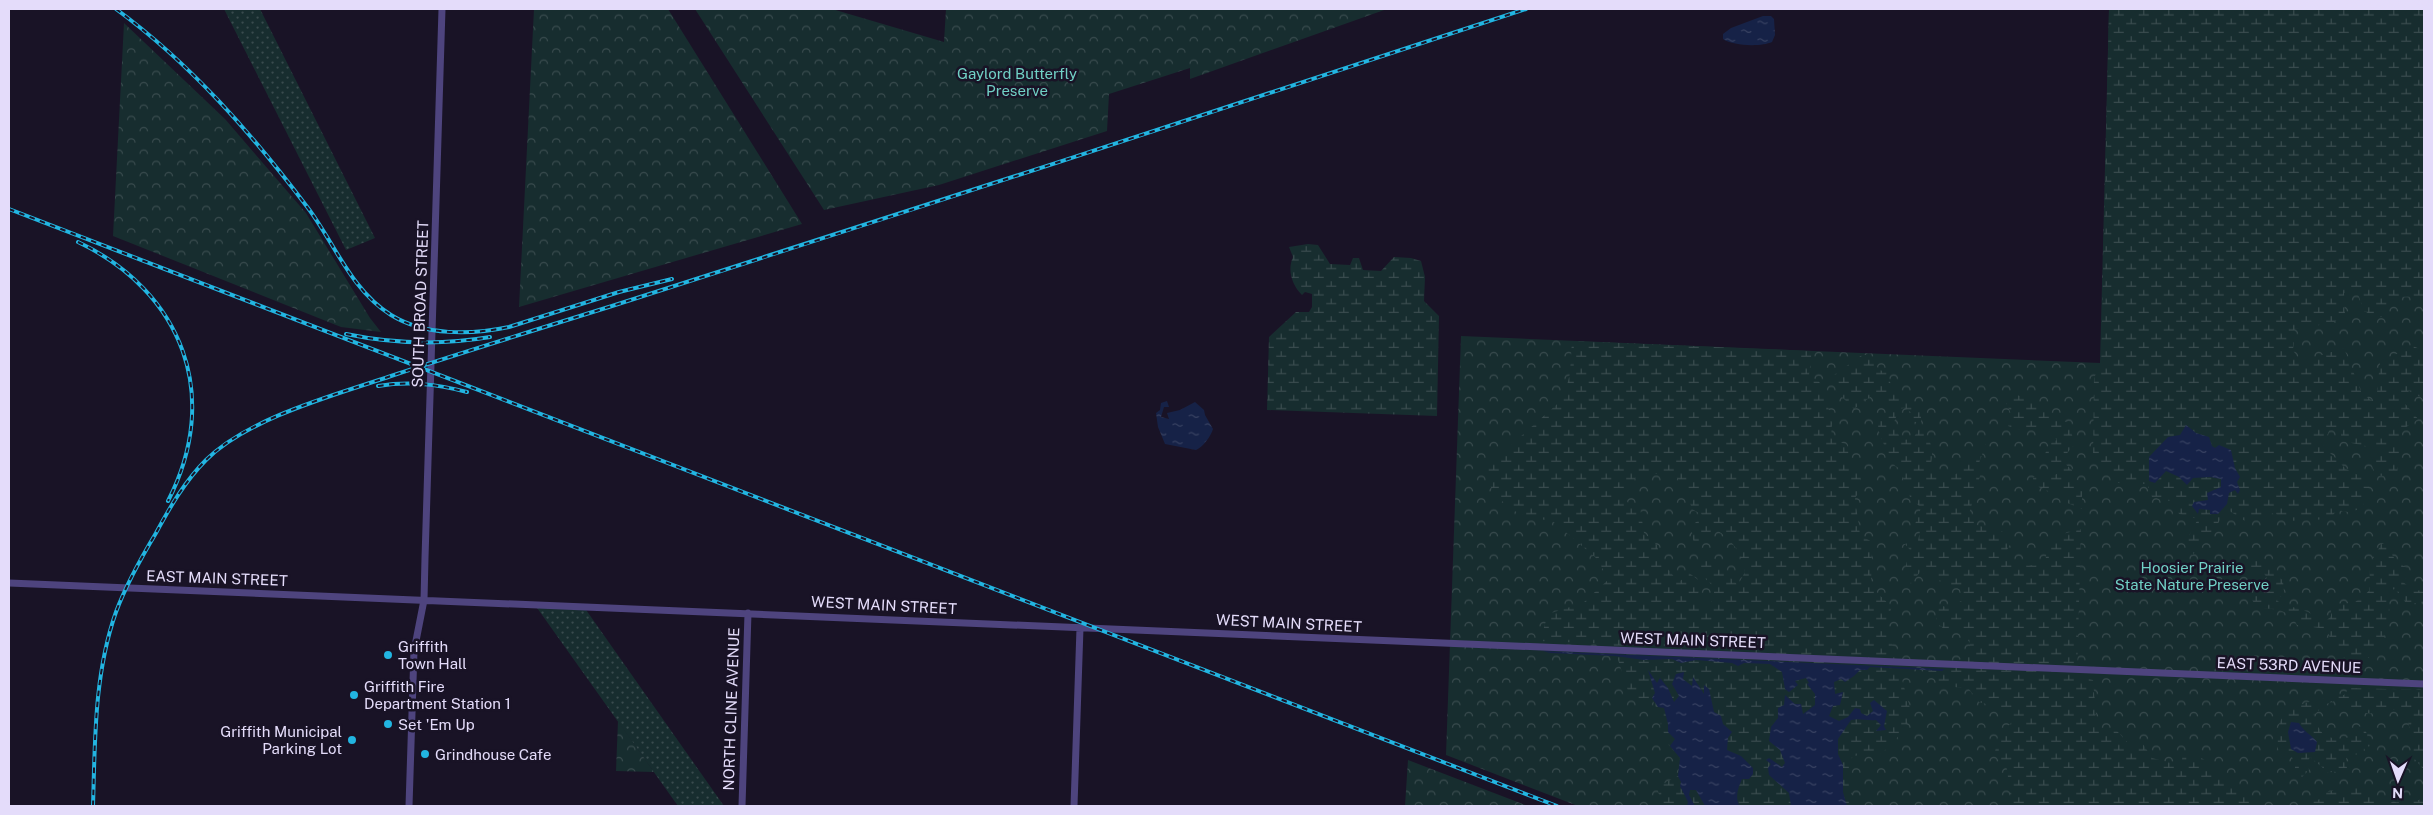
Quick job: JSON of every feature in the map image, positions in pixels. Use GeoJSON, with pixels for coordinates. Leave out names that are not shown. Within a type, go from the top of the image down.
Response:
{"type":"FeatureCollection","features":[{"type":"Feature","properties":{"kind":"street","name":"SOUTH BROAD STREET"},"geometry":{"type":"LineString","coordinates":[[408,806],[414,651],[424,600],[442,9]]}},
{"type":"Feature","properties":{"kind":"street","name":"EAST MAIN STREET"},"geometry":{"type":"LineString","coordinates":[[9,583],[424,600]]}},
{"type":"Feature","properties":{"kind":"street","name":"WEST MAIN STREET"},"geometry":{"type":"LineString","coordinates":[[424,600],[2153,673]]}},
{"type":"Feature","properties":{"kind":"street","name":"NORTH CLINE AVENUE"},"geometry":{"type":"LineString","coordinates":[[742,806],[748,613]]}},
{"type":"Feature","properties":{"kind":"street"},"geometry":{"type":"LineString","coordinates":[[1074,806],[1080,628]]}},
{"type":"Feature","properties":{"kind":"street","name":"EAST 53RD AVENUE"},"geometry":{"type":"LineString","coordinates":[[2153,673],[2424,684]]}},
{"type":"Feature","properties":{"kind":"green space"},"geometry":{"type":"Polygon","coordinates":[[[224,9],[260,9],[375,238],[346,250],[224,9]]]}},
{"type":"Feature","properties":{"kind":"green space"},"geometry":{"type":"Polygon","coordinates":[[[534,9],[668,9],[802,224],[519,307],[534,9]]]}},
{"type":"Feature","properties":{"kind":"green space","name":"Gaylord Butterfly Preserve"},"geometry":{"type":"Polygon","coordinates":[[[695,9],[832,9],[944,42],[946,9],[1387,9],[1190,79],[1190,68],[1109,94],[1107,131],[939,185],[824,210],[695,9]]]}},
{"type":"Feature","properties":{"kind":"green space","name":"Hoosier Prairie State Nature Preserve"},"geometry":{"type":"Polygon","coordinates":[[[2109,9],[2424,9],[2424,806],[1578,806],[1446,755],[1461,336],[2100,363],[2109,9]]]}},
{"type":"Feature","properties":{"kind":"green space"},"geometry":{"type":"Polygon","coordinates":[[[2109,9],[2424,9],[2424,296],[2396,297],[2390,303],[2386,314],[2377,319],[2363,310],[2358,293],[2344,293],[2345,316],[2332,323],[2295,329],[2293,350],[2300,362],[2344,348],[2362,394],[2376,403],[2380,362],[2413,346],[2424,351],[2424,399],[2409,391],[2402,400],[2418,419],[2402,430],[2397,475],[2374,476],[2372,464],[2375,448],[2342,441],[2340,428],[2330,428],[2323,446],[2346,469],[2366,479],[2370,493],[2361,509],[2348,512],[2337,510],[2330,519],[2288,521],[2274,513],[2245,521],[2228,510],[2221,518],[2210,538],[2192,555],[2186,541],[2198,519],[2179,514],[2174,502],[2152,497],[2147,484],[2118,483],[2093,460],[2094,378],[2101,363],[2109,9]]]}},
{"type":"Feature","properties":{"kind":"green space"},"geometry":{"type":"Polygon","coordinates":[[[124,23],[225,119],[306,213],[370,318],[381,332],[341,327],[113,236],[124,23]]]}},
{"type":"Feature","properties":{"kind":"green space"},"geometry":{"type":"Polygon","coordinates":[[[1308,244],[1318,245],[1330,264],[1350,265],[1353,258],[1359,258],[1363,270],[1381,271],[1394,257],[1411,258],[1421,261],[1425,277],[1424,301],[1439,316],[1437,416],[1267,410],[1269,337],[1296,312],[1309,312],[1312,307],[1312,294],[1305,292],[1302,295],[1293,282],[1290,267],[1293,257],[1289,247],[1308,244]]]}},
{"type":"Feature","properties":{"kind":"green space"},"geometry":{"type":"Polygon","coordinates":[[[1572,341],[1812,351],[1809,375],[1823,385],[1832,423],[1831,438],[1847,445],[1851,468],[1860,475],[1862,488],[1855,498],[1860,535],[1872,542],[1871,587],[1892,607],[1886,621],[1912,716],[1898,737],[1884,751],[1875,755],[1857,755],[1849,760],[1853,806],[1662,806],[1657,787],[1678,776],[1680,758],[1660,735],[1661,717],[1653,701],[1630,697],[1613,644],[1540,641],[1548,614],[1583,603],[1609,579],[1596,558],[1554,522],[1519,514],[1494,495],[1484,469],[1564,398],[1570,373],[1572,341]],[[1639,474],[1623,493],[1629,505],[1640,507],[1644,533],[1657,545],[1660,558],[1678,582],[1685,578],[1688,572],[1701,582],[1697,599],[1706,608],[1714,598],[1714,587],[1694,568],[1694,562],[1710,557],[1723,563],[1722,569],[1738,585],[1745,572],[1738,552],[1729,540],[1718,531],[1711,528],[1710,539],[1702,536],[1701,549],[1694,545],[1691,526],[1704,516],[1692,509],[1685,488],[1674,474],[1639,474]]]}},
{"type":"Feature","properties":{"kind":"green space"},"geometry":{"type":"Polygon","coordinates":[[[1862,355],[1870,355],[1879,370],[1887,372],[1893,389],[1898,396],[1921,408],[1921,424],[1913,421],[1912,413],[1904,408],[1899,409],[1893,425],[1902,440],[1913,439],[1919,428],[1928,439],[1932,448],[1930,472],[1956,474],[1986,444],[1979,463],[1980,476],[1969,514],[1976,525],[2007,533],[2012,541],[2006,552],[2010,557],[2023,565],[2045,563],[2047,550],[2055,536],[2081,529],[2077,676],[2093,680],[2096,714],[2093,721],[2102,731],[2117,731],[2128,743],[2143,744],[2152,758],[2171,763],[2182,760],[2183,752],[2191,751],[2209,763],[2220,777],[2237,787],[2260,806],[2006,806],[2011,801],[2007,769],[1995,752],[1998,736],[2011,723],[2008,710],[1979,702],[1969,689],[1941,685],[1928,671],[1970,656],[1970,643],[1960,630],[1945,630],[1936,622],[1936,604],[1949,608],[1963,600],[1960,589],[1920,572],[1911,584],[1905,569],[1910,550],[1905,544],[1898,545],[1908,541],[1917,546],[1920,531],[1914,527],[1921,508],[1910,497],[1900,469],[1891,463],[1878,429],[1879,417],[1888,417],[1893,406],[1886,398],[1873,395],[1854,409],[1837,392],[1834,375],[1862,355]]]}},
{"type":"Feature","properties":{"kind":"green space"},"geometry":{"type":"Polygon","coordinates":[[[2017,395],[2038,402],[2054,416],[2068,423],[2075,444],[2061,460],[2072,470],[2072,478],[2082,482],[2082,509],[2065,502],[2065,493],[2058,489],[2048,491],[2034,485],[2033,478],[2039,473],[2051,477],[2060,472],[2054,463],[2050,463],[2044,456],[2050,443],[2057,440],[2052,436],[2048,425],[2042,424],[2025,430],[2008,426],[2011,414],[2005,400],[2017,395]]]}},
{"type":"Feature","properties":{"kind":"green space"},"geometry":{"type":"Polygon","coordinates":[[[2381,544],[2386,544],[2394,558],[2410,571],[2403,582],[2414,591],[2424,590],[2424,600],[2420,603],[2406,603],[2395,589],[2387,591],[2389,612],[2386,634],[2375,652],[2357,664],[2340,655],[2334,647],[2327,629],[2297,625],[2294,619],[2285,612],[2275,609],[2257,608],[2251,598],[2258,585],[2267,578],[2263,572],[2254,574],[2241,564],[2249,558],[2265,559],[2283,581],[2284,592],[2277,601],[2308,612],[2325,622],[2331,616],[2331,604],[2354,603],[2369,591],[2370,568],[2376,564],[2370,550],[2378,550],[2381,544]]]}},
{"type":"Feature","properties":{"kind":"green space"},"geometry":{"type":"Polygon","coordinates":[[[535,605],[584,607],[724,806],[678,806],[535,605]]]}},
{"type":"Feature","properties":{"kind":"green space"},"geometry":{"type":"Polygon","coordinates":[[[2349,688],[2424,690],[2424,770],[2412,756],[2413,749],[2418,743],[2411,737],[2407,714],[2403,710],[2390,710],[2382,714],[2350,712],[2346,702],[2339,699],[2324,705],[2312,717],[2324,736],[2337,739],[2347,738],[2356,727],[2364,726],[2371,746],[2365,747],[2365,754],[2348,755],[2345,761],[2351,782],[2343,774],[2336,772],[2324,774],[2321,781],[2320,774],[2323,768],[2310,757],[2307,763],[2309,770],[2302,777],[2295,771],[2295,761],[2290,755],[2284,754],[2278,749],[2278,728],[2282,718],[2288,711],[2306,703],[2344,695],[2349,688]]]}},
{"type":"Feature","properties":{"kind":"green space"},"geometry":{"type":"Polygon","coordinates":[[[618,721],[654,772],[616,771],[618,721]]]}},
{"type":"Feature","properties":{"kind":"green space"},"geometry":{"type":"Polygon","coordinates":[[[1408,760],[1528,806],[1405,806],[1408,760]]]}},
{"type":"Feature","properties":{"kind":"green space"},"geometry":{"type":"Polygon","coordinates":[[[2355,786],[2381,804],[2419,800],[2424,795],[2424,806],[2301,806],[2320,799],[2323,793],[2355,786]]]}},
{"type":"Feature","properties":{"kind":"water"},"geometry":{"type":"Polygon","coordinates":[[[1763,16],[1771,16],[1774,19],[1775,35],[1772,42],[1761,45],[1747,45],[1723,39],[1723,34],[1731,28],[1763,16]]]}},
{"type":"Feature","properties":{"kind":"water"},"geometry":{"type":"Polygon","coordinates":[[[1167,401],[1169,407],[1164,407],[1161,417],[1169,419],[1167,413],[1180,410],[1195,402],[1204,410],[1213,429],[1199,449],[1165,444],[1158,427],[1156,413],[1160,410],[1161,403],[1167,401]]]}},
{"type":"Feature","properties":{"kind":"water"},"geometry":{"type":"Polygon","coordinates":[[[2186,425],[2196,433],[2209,437],[2212,446],[2215,448],[2219,445],[2231,450],[2235,468],[2240,477],[2237,482],[2240,490],[2238,494],[2235,490],[2229,493],[2227,504],[2218,514],[2210,514],[2210,510],[2199,509],[2198,514],[2192,506],[2194,502],[2208,500],[2207,493],[2221,487],[2221,479],[2210,477],[2193,478],[2187,485],[2179,477],[2166,471],[2155,483],[2149,481],[2149,457],[2168,437],[2180,435],[2186,425]]]}},
{"type":"Feature","properties":{"kind":"water"},"geometry":{"type":"Polygon","coordinates":[[[1543,651],[1945,669],[1942,671],[1870,667],[1867,670],[1860,670],[1845,682],[1841,679],[1834,682],[1835,694],[1843,692],[1840,705],[1833,706],[1829,716],[1839,721],[1848,717],[1855,708],[1860,709],[1861,713],[1867,716],[1873,711],[1870,703],[1874,700],[1887,711],[1884,726],[1886,730],[1876,731],[1881,725],[1876,720],[1851,720],[1838,739],[1838,754],[1843,765],[1843,792],[1847,806],[1791,806],[1789,793],[1769,775],[1768,768],[1771,764],[1766,760],[1769,758],[1782,767],[1785,763],[1780,750],[1769,741],[1771,727],[1778,718],[1778,708],[1784,705],[1785,695],[1795,704],[1801,704],[1803,714],[1815,705],[1815,694],[1807,684],[1809,683],[1806,678],[1795,681],[1798,685],[1789,692],[1785,689],[1782,672],[1770,664],[1744,663],[1738,666],[1732,663],[1696,660],[1681,663],[1672,659],[1644,660],[1543,651]]]}},
{"type":"Feature","properties":{"kind":"water"},"geometry":{"type":"Polygon","coordinates":[[[1648,670],[1657,683],[1660,678],[1668,688],[1674,702],[1679,696],[1672,684],[1676,674],[1684,672],[1683,679],[1692,686],[1693,677],[1704,694],[1704,685],[1709,689],[1714,712],[1721,716],[1723,724],[1732,732],[1728,738],[1727,750],[1741,756],[1753,768],[1753,774],[1749,779],[1742,779],[1738,789],[1738,802],[1739,805],[1743,806],[1705,806],[1696,790],[1690,790],[1689,795],[1695,806],[1687,806],[1688,802],[1680,786],[1681,782],[1678,776],[1680,758],[1670,746],[1675,739],[1668,732],[1664,708],[1658,707],[1652,698],[1655,693],[1648,670]]]}},
{"type":"Feature","properties":{"kind":"water"},"geometry":{"type":"Polygon","coordinates":[[[2291,722],[2299,723],[2317,742],[2315,752],[2298,753],[2291,749],[2288,732],[2291,722]]]}},
{"type":"Feature","properties":{"kind":"railway"},"geometry":{"type":"LineString","coordinates":[[116,9],[170,53],[219,101],[287,180],[318,222],[354,280],[377,305],[404,322],[418,327],[448,332],[494,330],[619,292],[672,279]]}},
{"type":"Feature","properties":{"kind":"railway"},"geometry":{"type":"LineString","coordinates":[[93,806],[95,733],[103,659],[120,602],[139,562],[185,485],[206,460],[224,445],[245,432],[293,409],[344,391],[955,196],[1526,9]]}},
{"type":"Feature","properties":{"kind":"railway"},"geometry":{"type":"LineString","coordinates":[[9,209],[1557,806]]}},
{"type":"Feature","properties":{"kind":"railway"},"geometry":{"type":"LineString","coordinates":[[78,242],[114,263],[144,289],[167,318],[183,351],[191,386],[191,423],[184,462],[168,501]]}},
{"type":"Feature","properties":{"kind":"railway"},"geometry":{"type":"LineString","coordinates":[[346,334],[382,340],[418,342],[472,340],[490,337]]}},
{"type":"Feature","properties":{"kind":"railway"},"geometry":{"type":"LineString","coordinates":[[378,386],[422,384],[467,392]]}},
{"type":"Feature","properties":{"kind":"place","name":"Griffith Town Hall"},"geometry":{"type":"Point","coordinates":[388,655]}},
{"type":"Feature","properties":{"kind":"place","name":"Griffith Fire Department Station 1"},"geometry":{"type":"Point","coordinates":[354,695]}},
{"type":"Feature","properties":{"kind":"place","name":"Set 'Em Up"},"geometry":{"type":"Point","coordinates":[388,724]}},
{"type":"Feature","properties":{"kind":"place","name":"Griffith Municipal Parking Lot"},"geometry":{"type":"Point","coordinates":[352,740]}},
{"type":"Feature","properties":{"kind":"place","name":"Grindhouse Cafe"},"geometry":{"type":"Point","coordinates":[425,754]}}]}
